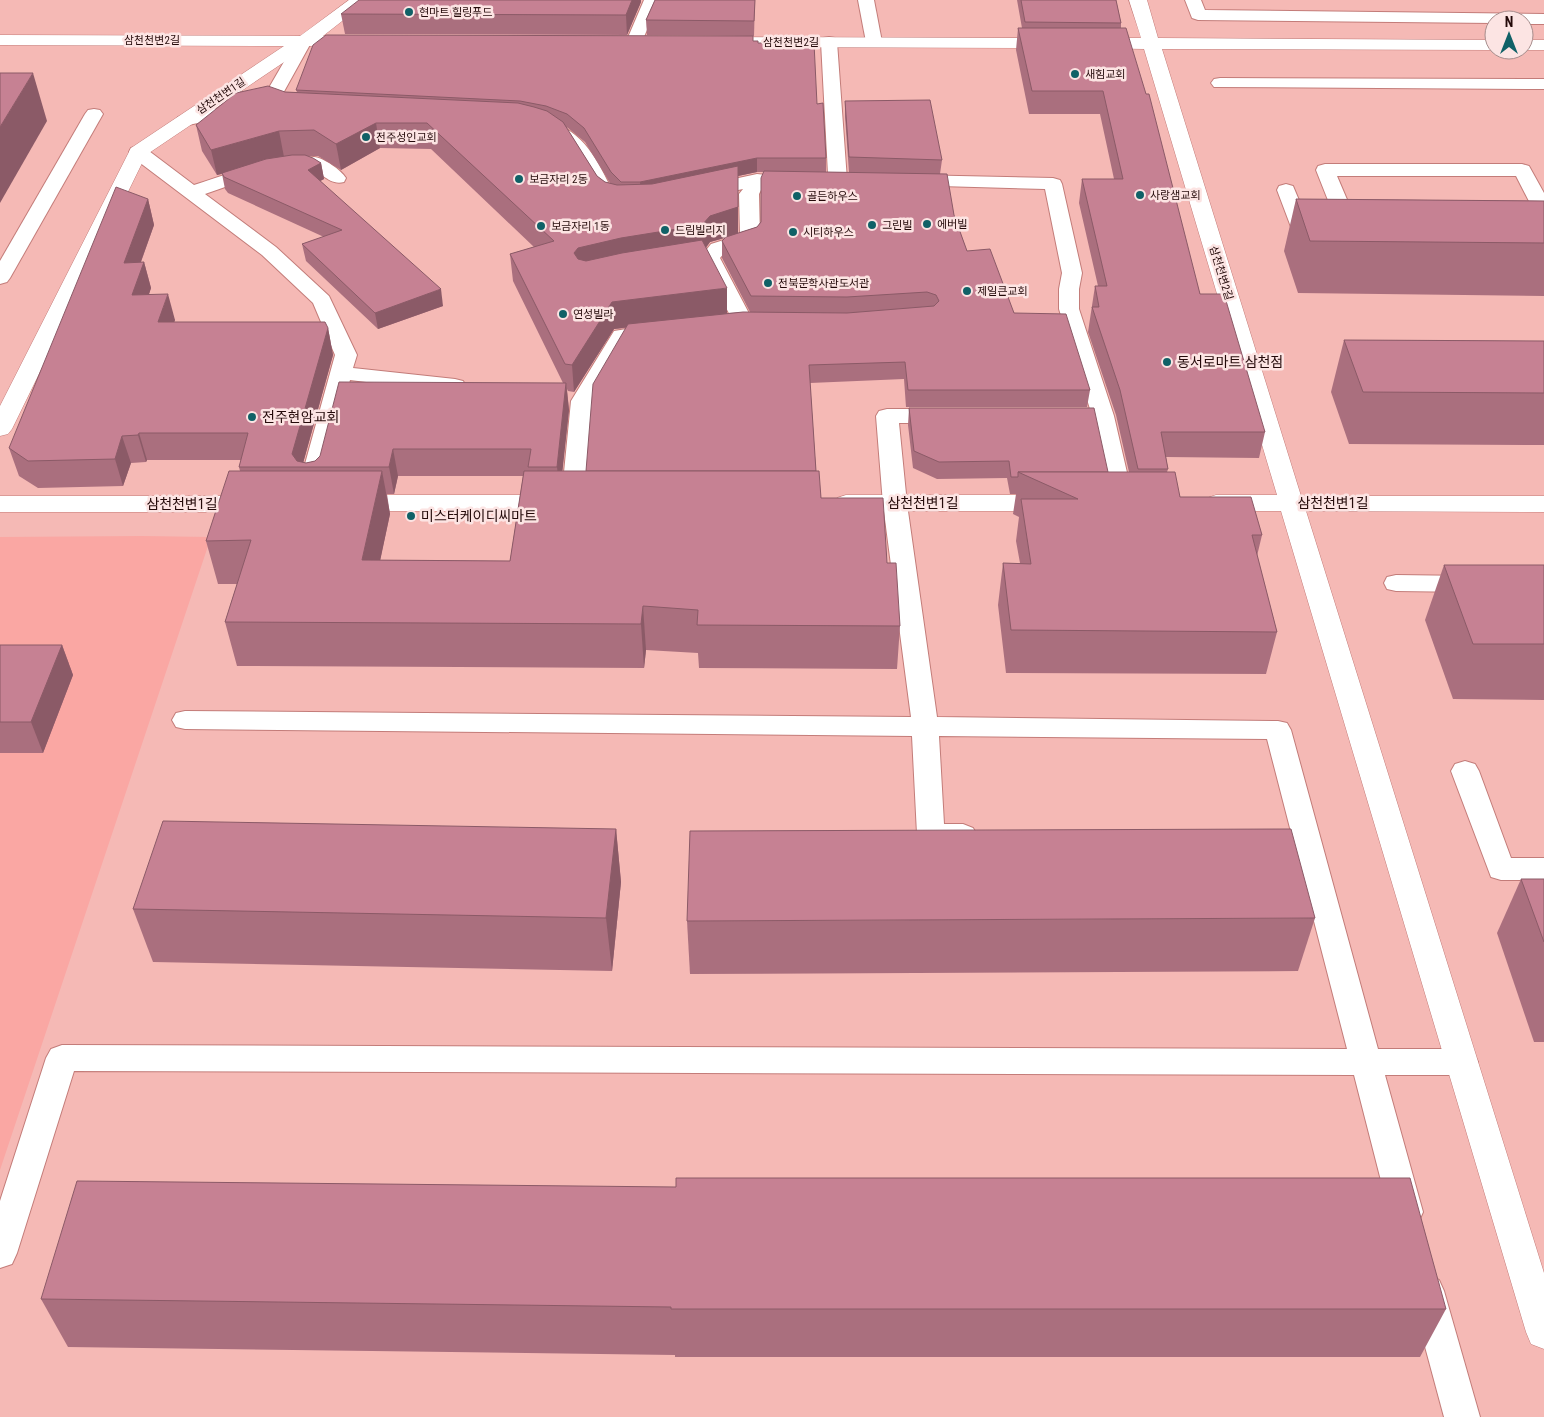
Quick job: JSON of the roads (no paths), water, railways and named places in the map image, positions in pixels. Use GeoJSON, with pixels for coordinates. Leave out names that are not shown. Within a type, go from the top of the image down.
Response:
{"type":"FeatureCollection","features":[{"type":"Feature","properties":{"kind":"street"},"geometry":{"type":"LineString","coordinates":[[304,41],[360,0]]}},
{"type":"Feature","properties":{"kind":"street"},"geometry":{"type":"LineString","coordinates":[[1138,0],[1151,44]]}},
{"type":"Feature","properties":{"kind":"street","name":"삼천천변2길"},"geometry":{"type":"LineString","coordinates":[[0,40],[372,41]]}},
{"type":"Feature","properties":{"kind":"street","name":"삼천천변1길"},"geometry":{"type":"LineString","coordinates":[[0,429],[138,152],[304,41]]}},
{"type":"Feature","properties":{"kind":"street"},"geometry":{"type":"LineString","coordinates":[[615,42],[654,42]]}},
{"type":"Feature","properties":{"kind":"street","name":"삼천천변2길"},"geometry":{"type":"LineString","coordinates":[[702,42],[1484,45]]}},
{"type":"Feature","properties":{"kind":"street","name":"삼천천변2길"},"geometry":{"type":"LineString","coordinates":[[1151,44],[1544,1332]]}},
{"type":"Feature","properties":{"kind":"street"},"geometry":{"type":"LineString","coordinates":[[315,498],[583,503]]}},
{"type":"Feature","properties":{"kind":"street","name":"삼천천변1길"},"geometry":{"type":"LineString","coordinates":[[827,504],[1073,503]]}},
{"type":"Feature","properties":{"kind":"street","name":"삼천천변1길"},"geometry":{"type":"LineString","coordinates":[[1192,503],[1544,504]]}},
{"type":"Feature","properties":{"kind":"street","name":"삼천천변1길"},"geometry":{"type":"LineString","coordinates":[[0,504],[277,504]]}},
{"type":"Feature","properties":{"kind":"lane"},"geometry":{"type":"LineString","coordinates":[[634,42],[652,0]]}},
{"type":"Feature","properties":{"kind":"lane"},"geometry":{"type":"LineString","coordinates":[[866,0],[874,42]]}},
{"type":"Feature","properties":{"kind":"lane"},"geometry":{"type":"LineString","coordinates":[[1193,0],[1198,16],[1544,19]]}},
{"type":"Feature","properties":{"kind":"lane"},"geometry":{"type":"LineString","coordinates":[[184,121],[277,104],[304,41]]}},
{"type":"Feature","properties":{"kind":"lane","name":"삼천천변2길"},"geometry":{"type":"LineString","coordinates":[[689,194],[757,180],[848,180],[828,42]]}},
{"type":"Feature","properties":{"kind":"lane"},"geometry":{"type":"LineString","coordinates":[[1220,83],[1544,84]]}},
{"type":"Feature","properties":{"kind":"lane"},"geometry":{"type":"LineString","coordinates":[[0,278],[94,114]]}},
{"type":"Feature","properties":{"kind":"lane"},"geometry":{"type":"LineString","coordinates":[[528,123],[551,128],[571,138],[582,150],[606,196],[614,202],[620,203]]}},
{"type":"Feature","properties":{"kind":"lane"},"geometry":{"type":"LineString","coordinates":[[138,152],[269,251],[322,300],[346,355],[315,498]]}},
{"type":"Feature","properties":{"kind":"lane"},"geometry":{"type":"LineString","coordinates":[[191,192],[275,166],[314,163],[337,178]]}},
{"type":"Feature","properties":{"kind":"lane"},"geometry":{"type":"LineString","coordinates":[[1347,223],[1325,170],[1522,170],[1541,221]]}},
{"type":"Feature","properties":{"kind":"lane"},"geometry":{"type":"LineString","coordinates":[[743,321],[700,260],[718,248],[750,238],[749,194],[757,180]]}},
{"type":"Feature","properties":{"kind":"lane"},"geometry":{"type":"LineString","coordinates":[[897,181],[1053,184],[1072,273],[1069,289],[1069,309],[1103,416],[1122,503]]}},
{"type":"Feature","properties":{"kind":"lane"},"geometry":{"type":"LineString","coordinates":[[1286,190],[1298,223],[1366,224]]}},
{"type":"Feature","properties":{"kind":"lane"},"geometry":{"type":"LineString","coordinates":[[0,234],[24,234]]}},
{"type":"Feature","properties":{"kind":"lane"},"geometry":{"type":"LineString","coordinates":[[583,503],[572,400],[621,335],[677,328]]}},
{"type":"Feature","properties":{"kind":"lane"},"geometry":{"type":"LineString","coordinates":[[341,373],[476,389]]}},
{"type":"Feature","properties":{"kind":"lane"},"geometry":{"type":"LineString","coordinates":[[966,416],[887,416],[895,504],[925,726],[930,834],[990,835]]}},
{"type":"Feature","properties":{"kind":"lane"},"geometry":{"type":"LineString","coordinates":[[1044,416],[1103,416]]}},
{"type":"Feature","properties":{"kind":"lane"},"geometry":{"type":"LineString","coordinates":[[1396,583],[1544,585]]}},
{"type":"Feature","properties":{"kind":"lane"},"geometry":{"type":"LineString","coordinates":[[185,720],[1278,730],[1296,837],[1365,1062],[1462,1417]]}},
{"type":"Feature","properties":{"kind":"lane"},"geometry":{"type":"LineString","coordinates":[[1465,771],[1501,869],[1544,869]]}},
{"type":"Feature","properties":{"kind":"lane"},"geometry":{"type":"LineString","coordinates":[[0,1253],[62,1058],[1462,1062]]}},
{"type":"Feature","properties":{"kind":"place","name":"현마트 힐링푸드"},"geometry":{"type":"Point","coordinates":[409,12]}},
{"type":"Feature","properties":{"kind":"place","name":"새힘교회"},"geometry":{"type":"Point","coordinates":[1075,74]}},
{"type":"Feature","properties":{"kind":"place","name":"전주성인교회"},"geometry":{"type":"Point","coordinates":[366,137]}},
{"type":"Feature","properties":{"kind":"place","name":"보금자리 2동"},"geometry":{"type":"Point","coordinates":[519,179]}},
{"type":"Feature","properties":{"kind":"place","name":"사랑샘교회"},"geometry":{"type":"Point","coordinates":[1140,195]}},
{"type":"Feature","properties":{"kind":"place","name":"골든하우스"},"geometry":{"type":"Point","coordinates":[797,196]}},
{"type":"Feature","properties":{"kind":"place","name":"에버빌"},"geometry":{"type":"Point","coordinates":[927,224]}},
{"type":"Feature","properties":{"kind":"place","name":"그린빌"},"geometry":{"type":"Point","coordinates":[872,225]}},
{"type":"Feature","properties":{"kind":"place","name":"보금자리 1동"},"geometry":{"type":"Point","coordinates":[541,226]}},
{"type":"Feature","properties":{"kind":"place","name":"드림빌리지"},"geometry":{"type":"Point","coordinates":[665,230]}},
{"type":"Feature","properties":{"kind":"place","name":"시티하우스"},"geometry":{"type":"Point","coordinates":[793,232]}},
{"type":"Feature","properties":{"kind":"place","name":"전북문학사관도서관"},"geometry":{"type":"Point","coordinates":[768,283]}},
{"type":"Feature","properties":{"kind":"place","name":"제일큰교회"},"geometry":{"type":"Point","coordinates":[967,291]}},
{"type":"Feature","properties":{"kind":"place","name":"연성빌라"},"geometry":{"type":"Point","coordinates":[563,314]}},
{"type":"Feature","properties":{"kind":"place","name":"동서로마트 삼천점"},"geometry":{"type":"Point","coordinates":[1167,362]}},
{"type":"Feature","properties":{"kind":"place","name":"전주현암교회"},"geometry":{"type":"Point","coordinates":[252,417]}},
{"type":"Feature","properties":{"kind":"place","name":"미스터케이디씨마트"},"geometry":{"type":"Point","coordinates":[411,516]}}]}
